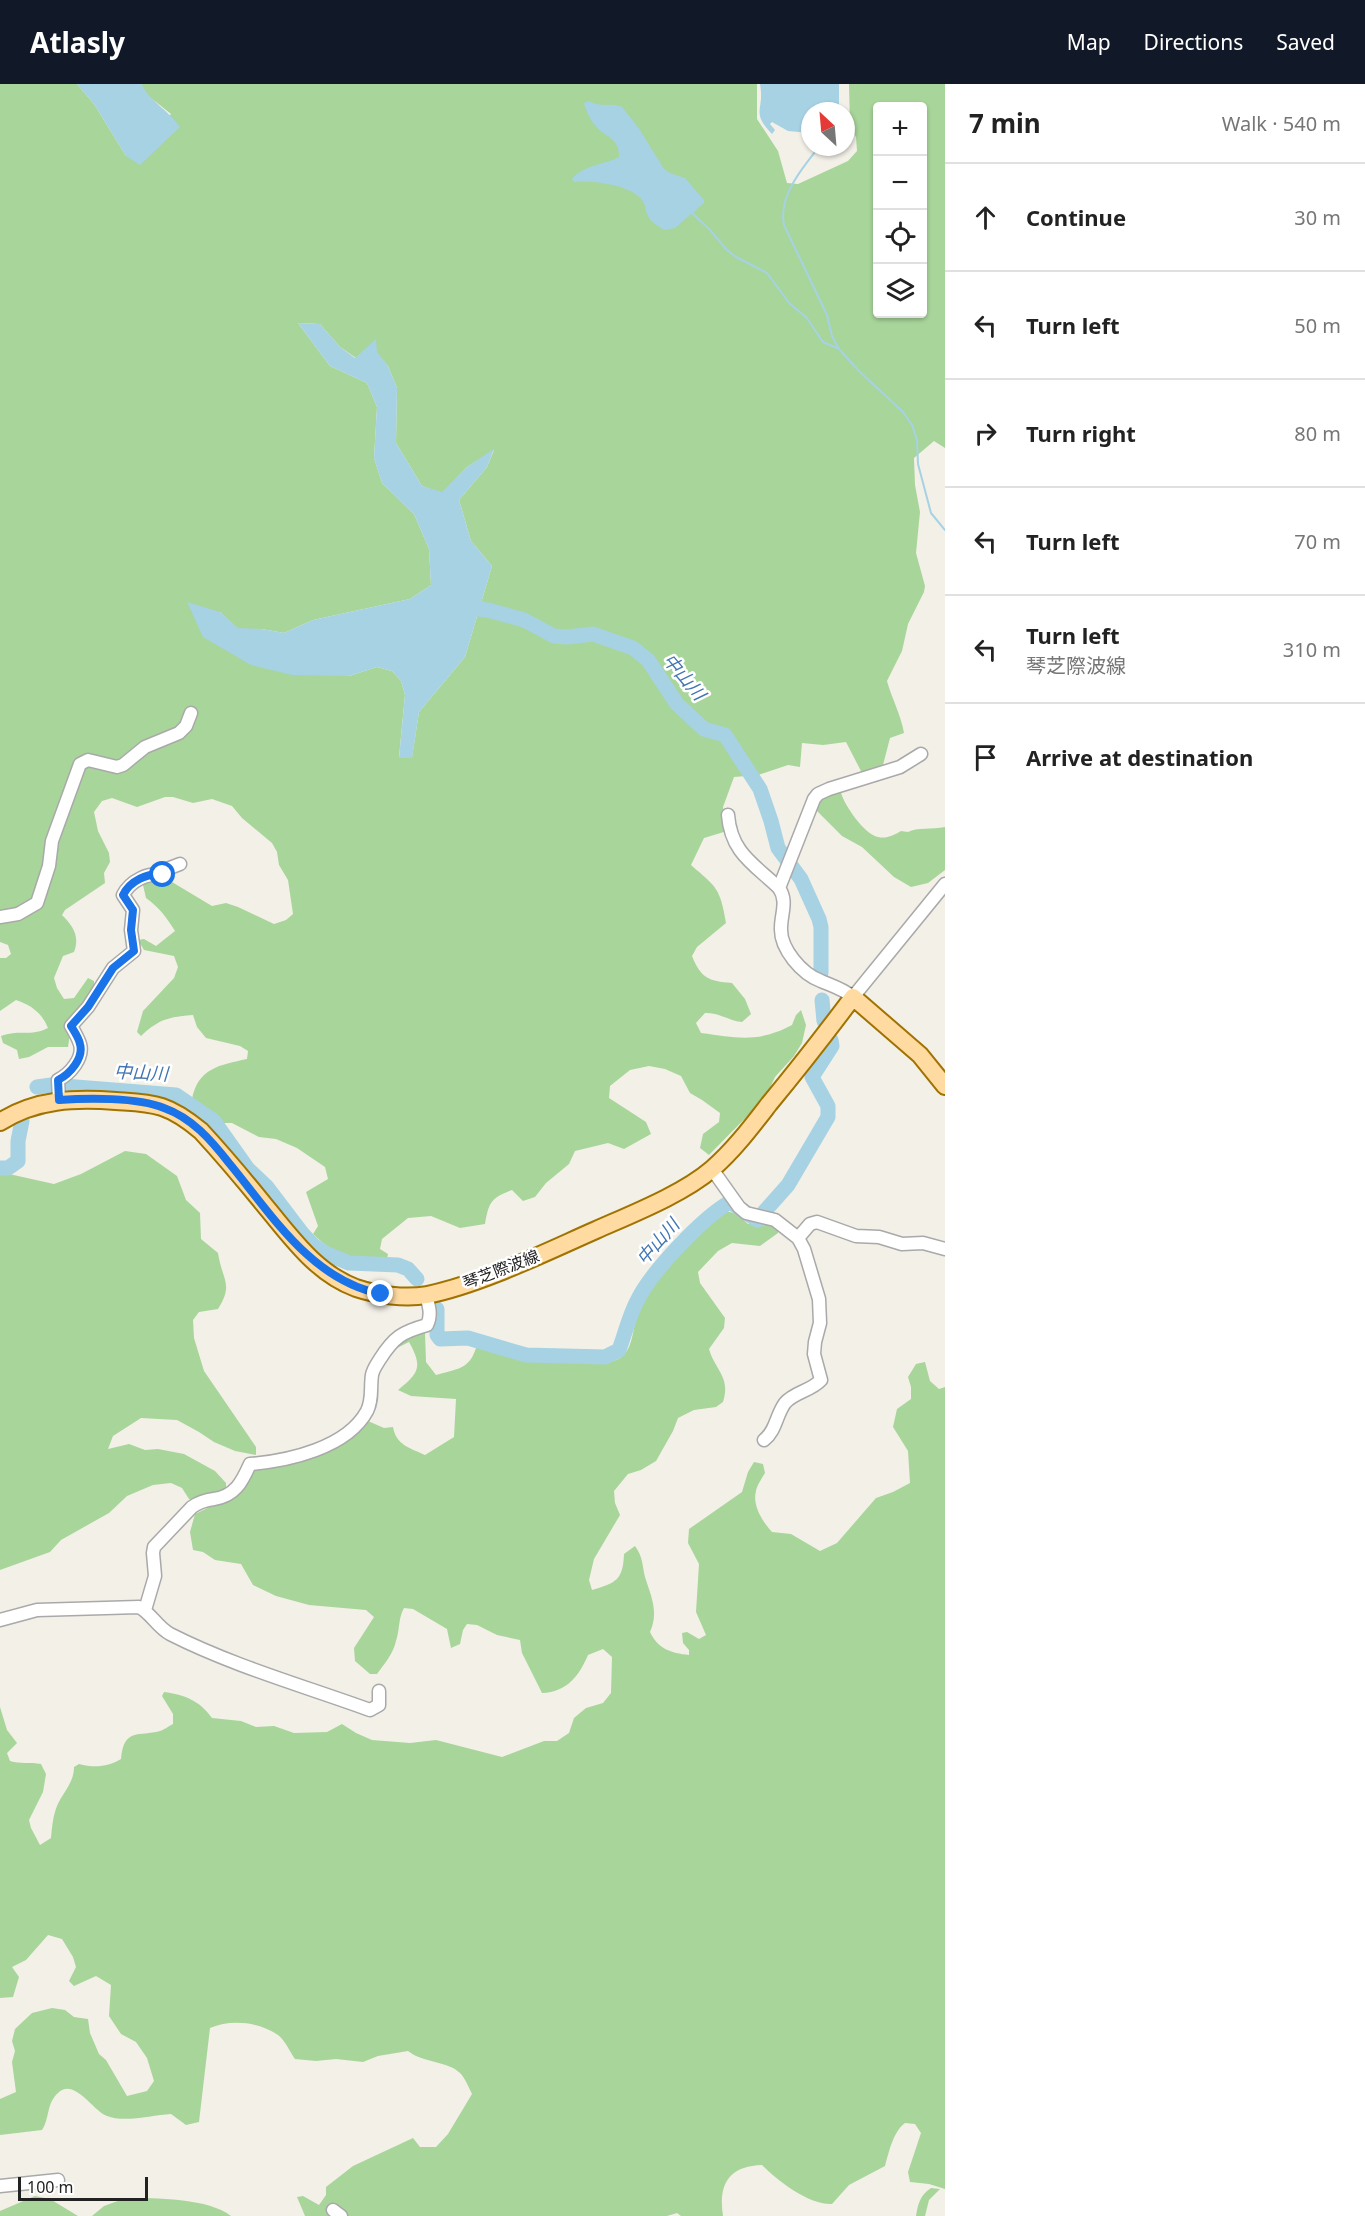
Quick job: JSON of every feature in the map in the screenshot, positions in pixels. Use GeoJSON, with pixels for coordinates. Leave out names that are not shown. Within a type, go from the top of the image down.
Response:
{"type":"FeatureCollection","features":[{"type":"Feature","properties":{"kind":"main road","name":"琴芝際波線"},"geometry":{"type":"LineString","coordinates":[[0,1122],[29,1107],[59,1100],[91,1099],[163,1107],[201,1131],[317,1265],[342,1281],[368,1291],[396,1296],[426,1295],[470,1282],[581,1236],[654,1203],[712,1169],[752,1126],[854,997]]}},
{"type":"Feature","properties":{"kind":"main road"},"geometry":{"type":"LineString","coordinates":[[854,997],[920,1055],[934,1069],[945,1086]]}},
{"type":"Feature","properties":{"kind":"street"},"geometry":{"type":"LineString","coordinates":[[0,917],[18,914],[37,903],[49,866],[52,841],[80,764],[88,760],[117,767],[123,765],[145,747],[179,733],[186,726],[191,713]]}},
{"type":"Feature","properties":{"kind":"street"},"geometry":{"type":"LineString","coordinates":[[779,888],[818,794],[900,767],[921,754]]}},
{"type":"Feature","properties":{"kind":"street"},"geometry":{"type":"LineString","coordinates":[[728,815],[728,826],[741,855],[779,888],[784,898],[781,930],[783,944],[788,953],[819,981],[832,983],[854,997],[945,884]]}},
{"type":"Feature","properties":{"kind":"street"},"geometry":{"type":"LineString","coordinates":[[59,1100],[58,1080],[73,1070],[81,1045],[71,1026],[88,1007],[113,968],[134,951],[131,930],[134,916],[123,895],[125,891],[146,876],[163,875],[168,869],[180,864]]}},
{"type":"Feature","properties":{"kind":"street"},"geometry":{"type":"LineString","coordinates":[[712,1169],[739,1207],[746,1213],[775,1220],[798,1238],[804,1249],[819,1299],[820,1323],[814,1354],[821,1380],[812,1388],[786,1402],[769,1436],[764,1440]]}},
{"type":"Feature","properties":{"kind":"street"},"geometry":{"type":"LineString","coordinates":[[798,1238],[810,1224],[817,1222],[856,1236],[879,1238],[902,1244],[923,1243],[945,1249]]}},
{"type":"Feature","properties":{"kind":"street"},"geometry":{"type":"LineString","coordinates":[[145,1610],[155,1576],[154,1546],[197,1503],[229,1495],[237,1489],[250,1464],[296,1457],[339,1439],[358,1425],[371,1401],[372,1374],[392,1341],[429,1322],[430,1308],[426,1295]]}},
{"type":"Feature","properties":{"kind":"street"},"geometry":{"type":"LineString","coordinates":[[0,1620],[37,1610],[130,1606],[145,1610],[157,1624],[180,1639],[370,1710],[379,1705],[379,1691]]}},
{"type":"Feature","properties":{"kind":"street"},"geometry":{"type":"LineString","coordinates":[[0,2186],[58,2180]]}},
{"type":"Feature","properties":{"kind":"green space"},"geometry":{"type":"Polygon","coordinates":[[[0,84],[77,84],[94,104],[126,156],[171,114],[146,94],[141,84],[757,84],[757,119],[778,151],[787,183],[798,184],[855,156],[857,151],[855,102],[849,102],[849,84],[945,84],[945,448],[934,441],[914,458],[915,485],[920,512],[916,553],[925,586],[908,624],[902,651],[887,681],[904,733],[890,738],[883,765],[862,773],[846,742],[823,745],[802,743],[800,767],[788,765],[758,775],[734,777],[723,807],[727,831],[704,838],[691,865],[716,889],[722,902],[726,923],[697,947],[692,956],[706,977],[732,983],[745,999],[751,1014],[742,1022],[705,1013],[696,1023],[701,1033],[748,1038],[769,1035],[792,1025],[801,1010],[806,1025],[802,1043],[794,1056],[775,1077],[765,1098],[709,1155],[700,1148],[703,1134],[719,1122],[720,1113],[690,1093],[681,1076],[665,1069],[649,1066],[630,1070],[610,1086],[609,1098],[646,1122],[651,1134],[624,1149],[608,1143],[575,1151],[569,1164],[546,1183],[535,1197],[523,1201],[512,1190],[495,1198],[488,1211],[485,1224],[460,1228],[431,1216],[408,1218],[382,1239],[380,1249],[388,1254],[387,1259],[347,1256],[331,1248],[313,1234],[318,1226],[306,1192],[328,1179],[325,1167],[297,1148],[276,1139],[259,1137],[232,1123],[223,1123],[212,1112],[192,1099],[199,1081],[205,1074],[219,1066],[247,1059],[248,1051],[240,1046],[206,1038],[197,1027],[193,1015],[165,1020],[141,1036],[137,1032],[143,1011],[174,978],[178,967],[174,956],[144,950],[138,940],[144,939],[156,946],[175,931],[155,905],[146,898],[143,885],[156,878],[172,882],[212,906],[226,903],[274,924],[286,920],[293,914],[288,880],[279,865],[277,852],[272,843],[242,818],[232,806],[212,799],[193,803],[165,797],[137,807],[112,798],[102,801],[94,812],[98,831],[109,853],[110,862],[104,873],[105,883],[65,910],[62,915],[76,936],[76,946],[74,952],[63,956],[54,978],[64,999],[74,998],[88,978],[94,981],[94,989],[70,1034],[68,1047],[48,1047],[29,1057],[19,1059],[17,1050],[3,1043],[1,1036],[42,1031],[48,1028],[43,1018],[35,1010],[16,1000],[0,1011],[0,958],[6,958],[11,954],[8,945],[0,942],[0,84]],[[298,323],[330,366],[367,383],[377,407],[374,458],[382,483],[414,514],[429,549],[431,585],[410,599],[313,620],[284,633],[262,629],[238,629],[220,612],[203,637],[349,676],[377,667],[392,671],[401,681],[405,695],[399,757],[412,757],[419,712],[465,657],[492,566],[471,541],[459,500],[487,467],[494,450],[467,467],[442,493],[422,486],[396,443],[397,388],[388,366],[376,352],[356,358],[340,347],[320,324],[298,323]]]}},
{"type":"Feature","properties":{"kind":"green space"},"geometry":{"type":"Polygon","coordinates":[[[841,793],[856,819],[867,831],[878,837],[887,837],[901,831],[945,827],[945,870],[928,883],[911,887],[894,877],[862,847],[842,836],[816,810],[823,796],[841,793]]]}},
{"type":"Feature","properties":{"kind":"green space"},"geometry":{"type":"Polygon","coordinates":[[[125,1151],[146,1154],[177,1176],[186,1200],[200,1213],[201,1239],[218,1253],[226,1282],[225,1294],[218,1309],[199,1312],[193,1320],[194,1338],[204,1371],[256,1447],[256,1455],[235,1451],[214,1442],[177,1420],[141,1418],[113,1436],[108,1449],[129,1444],[145,1450],[158,1449],[184,1454],[215,1471],[226,1483],[226,1491],[195,1500],[189,1499],[182,1488],[171,1483],[153,1485],[127,1496],[109,1513],[61,1540],[50,1552],[0,1570],[0,1172],[54,1184],[81,1174],[125,1151]]]}},
{"type":"Feature","properties":{"kind":"green space"},"geometry":{"type":"Polygon","coordinates":[[[726,1211],[737,1214],[748,1224],[770,1223],[779,1228],[778,1233],[760,1246],[732,1243],[718,1251],[698,1272],[700,1283],[725,1318],[724,1328],[709,1349],[724,1380],[723,1402],[716,1407],[694,1410],[678,1418],[656,1461],[641,1470],[628,1474],[614,1491],[615,1503],[620,1515],[594,1559],[589,1580],[592,1590],[617,1579],[622,1570],[624,1554],[635,1546],[641,1557],[653,1604],[654,1618],[650,1632],[653,1638],[666,1649],[689,1655],[689,1650],[683,1643],[682,1633],[687,1632],[699,1639],[706,1635],[696,1612],[699,1564],[688,1543],[689,1529],[742,1492],[748,1472],[754,1462],[763,1464],[765,1473],[756,1491],[757,1508],[772,1532],[791,1534],[820,1551],[837,1543],[876,1498],[910,1483],[908,1451],[893,1427],[897,1409],[911,1399],[908,1377],[916,1364],[925,1362],[930,1381],[939,1389],[945,1387],[945,2189],[910,2182],[908,2172],[921,2133],[915,2124],[905,2123],[894,2137],[885,2166],[849,2185],[832,2204],[814,2201],[804,2196],[785,2185],[762,2165],[741,2169],[728,2179],[722,2195],[723,2216],[681,2216],[677,2213],[667,2216],[305,2216],[297,2197],[303,2196],[319,2205],[326,2195],[326,2187],[353,2166],[413,2138],[420,2147],[436,2147],[448,2134],[472,2094],[464,2078],[455,2069],[421,2058],[408,2051],[378,2056],[363,2062],[336,2059],[316,2061],[295,2059],[278,2035],[262,2027],[245,2023],[227,2023],[210,2028],[199,2122],[186,2125],[171,2114],[130,2119],[114,2118],[102,2113],[77,2092],[64,2089],[54,2097],[42,2130],[0,2135],[0,2099],[16,2092],[12,2062],[15,2051],[12,2041],[15,2029],[32,2013],[52,2008],[65,2010],[74,2017],[88,2019],[90,2033],[99,2054],[106,2060],[127,2096],[147,2091],[154,2081],[147,2058],[136,2042],[121,2034],[109,2016],[111,1985],[96,1976],[74,1986],[69,1981],[76,1967],[62,1939],[48,1935],[26,1960],[12,1967],[19,1977],[13,1997],[0,1998],[0,1707],[7,1730],[17,1743],[7,1753],[10,1761],[41,1764],[46,1774],[43,1792],[29,1820],[40,1845],[51,1838],[56,1810],[70,1783],[74,1767],[79,1764],[101,1766],[116,1762],[121,1759],[125,1742],[129,1738],[134,1735],[160,1731],[173,1724],[173,1714],[162,1696],[164,1692],[191,1699],[212,1718],[241,1721],[256,1727],[274,1726],[294,1733],[327,1732],[342,1724],[372,1740],[410,1743],[436,1740],[502,1757],[544,1741],[557,1741],[569,1733],[574,1718],[586,1708],[603,1703],[611,1693],[612,1657],[603,1649],[588,1655],[581,1670],[571,1682],[558,1690],[542,1693],[522,1653],[520,1640],[497,1635],[477,1625],[467,1624],[460,1644],[451,1648],[447,1629],[413,1609],[404,1608],[391,1654],[377,1674],[370,1674],[355,1661],[354,1648],[374,1617],[366,1610],[309,1605],[276,1596],[253,1585],[241,1564],[215,1560],[203,1552],[193,1550],[190,1532],[195,1514],[233,1496],[254,1468],[349,1435],[368,1421],[384,1428],[393,1427],[400,1442],[425,1455],[454,1437],[456,1399],[411,1396],[398,1390],[411,1379],[417,1369],[416,1358],[409,1342],[391,1351],[417,1326],[425,1333],[426,1362],[436,1375],[466,1365],[476,1348],[521,1357],[565,1362],[608,1362],[622,1357],[629,1347],[641,1306],[652,1286],[670,1262],[726,1211]]]}},
{"type":"Feature","properties":{"kind":"green space"},"geometry":{"type":"Polygon","coordinates":[[[931,2188],[940,2189],[929,2200],[925,2216],[916,2216],[920,2200],[931,2188]]]}},
{"type":"Feature","properties":{"kind":"green space"},"geometry":{"type":"Polygon","coordinates":[[[35,2196],[50,2199],[78,2216],[0,2216],[0,2211],[35,2196]]]}},
{"type":"Feature","properties":{"kind":"green space"},"geometry":{"type":"Polygon","coordinates":[[[126,2198],[195,2202],[221,2210],[231,2216],[92,2216],[104,2206],[126,2198]]]}},
{"type":"Feature","properties":{"kind":"water"},"geometry":{"type":"Polygon","coordinates":[[[77,84],[141,84],[149,96],[180,127],[140,165],[126,156],[94,104],[77,84]]]}},
{"type":"Feature","properties":{"kind":"water"},"geometry":{"type":"Polygon","coordinates":[[[760,84],[839,84],[839,102],[801,102],[801,132],[788,131],[772,122],[770,124],[775,130],[772,134],[760,115],[760,84]]]}},
{"type":"Feature","properties":{"kind":"water"},"geometry":{"type":"Polygon","coordinates":[[[589,101],[622,107],[638,127],[664,169],[685,178],[704,200],[704,203],[675,228],[664,230],[650,220],[642,200],[637,195],[620,187],[600,183],[574,182],[572,179],[582,171],[619,157],[619,150],[614,141],[589,117],[584,103],[589,101]]]}},
{"type":"Feature","properties":{"kind":"water"},"geometry":{"type":"Polygon","coordinates":[[[298,323],[320,324],[340,347],[355,358],[376,339],[377,352],[388,366],[397,388],[396,443],[422,486],[442,492],[467,467],[494,449],[487,467],[459,500],[471,541],[492,566],[465,657],[419,712],[412,758],[399,758],[405,695],[401,681],[392,671],[377,667],[349,676],[292,675],[251,665],[203,637],[187,602],[220,612],[238,628],[284,633],[313,620],[410,599],[431,585],[429,549],[414,514],[382,483],[374,458],[377,407],[367,383],[330,366],[298,323]]]}},
{"type":"Feature","properties":{"kind":"waterway"},"geometry":{"type":"LineString","coordinates":[[812,156],[788,194],[783,214],[784,225],[827,315],[832,336],[839,349],[903,412],[912,425],[917,440],[918,464],[931,513],[945,530]]}},
{"type":"Feature","properties":{"kind":"waterway"},"geometry":{"type":"LineString","coordinates":[[691,212],[727,250],[767,273],[790,304],[806,317],[823,342],[837,348]]}},
{"type":"Feature","properties":{"kind":"waterway","name":"中山川"},"geometry":{"type":"LineString","coordinates":[[461,613],[470,608],[488,610],[524,620],[554,636],[593,634],[633,648],[648,660],[677,704],[704,729],[725,735],[760,789],[778,848],[801,879],[819,919],[821,973]]}},
{"type":"Feature","properties":{"kind":"waterway","name":"中山川"},"geometry":{"type":"LineString","coordinates":[[822,1000],[824,1021]]}},
{"type":"Feature","properties":{"kind":"waterway","name":"中山川"},"geometry":{"type":"LineString","coordinates":[[437,1309],[437,1335],[440,1339],[468,1338],[526,1355],[605,1357],[619,1350],[632,1313],[644,1289],[665,1261],[692,1233],[730,1202],[757,1220],[761,1219],[764,1212],[788,1185],[828,1117],[828,1106],[812,1077],[832,1046],[831,1040]]}},
{"type":"Feature","properties":{"kind":"waterway","name":"中山川"},"geometry":{"type":"LineString","coordinates":[[37,1087],[51,1085],[176,1095],[214,1121],[248,1169],[267,1187],[313,1245],[349,1263],[398,1265],[408,1269],[417,1279]]}},
{"type":"Feature","properties":{"kind":"waterway","name":"中山川"},"geometry":{"type":"LineString","coordinates":[[0,1168],[8,1168],[18,1161],[18,1141],[22,1121]]}},
{"type":"Feature","properties":{"kind":"route"},"geometry":{"type":"LineString","coordinates":[[163,875],[146,876],[132,884],[123,895],[133,910],[131,930],[134,951],[113,968],[88,1007],[71,1026],[81,1045],[73,1070],[58,1080],[59,1100],[91,1099],[151,1104],[163,1107],[190,1121],[219,1150],[294,1241],[317,1265],[356,1288],[381,1294]]}}]}
